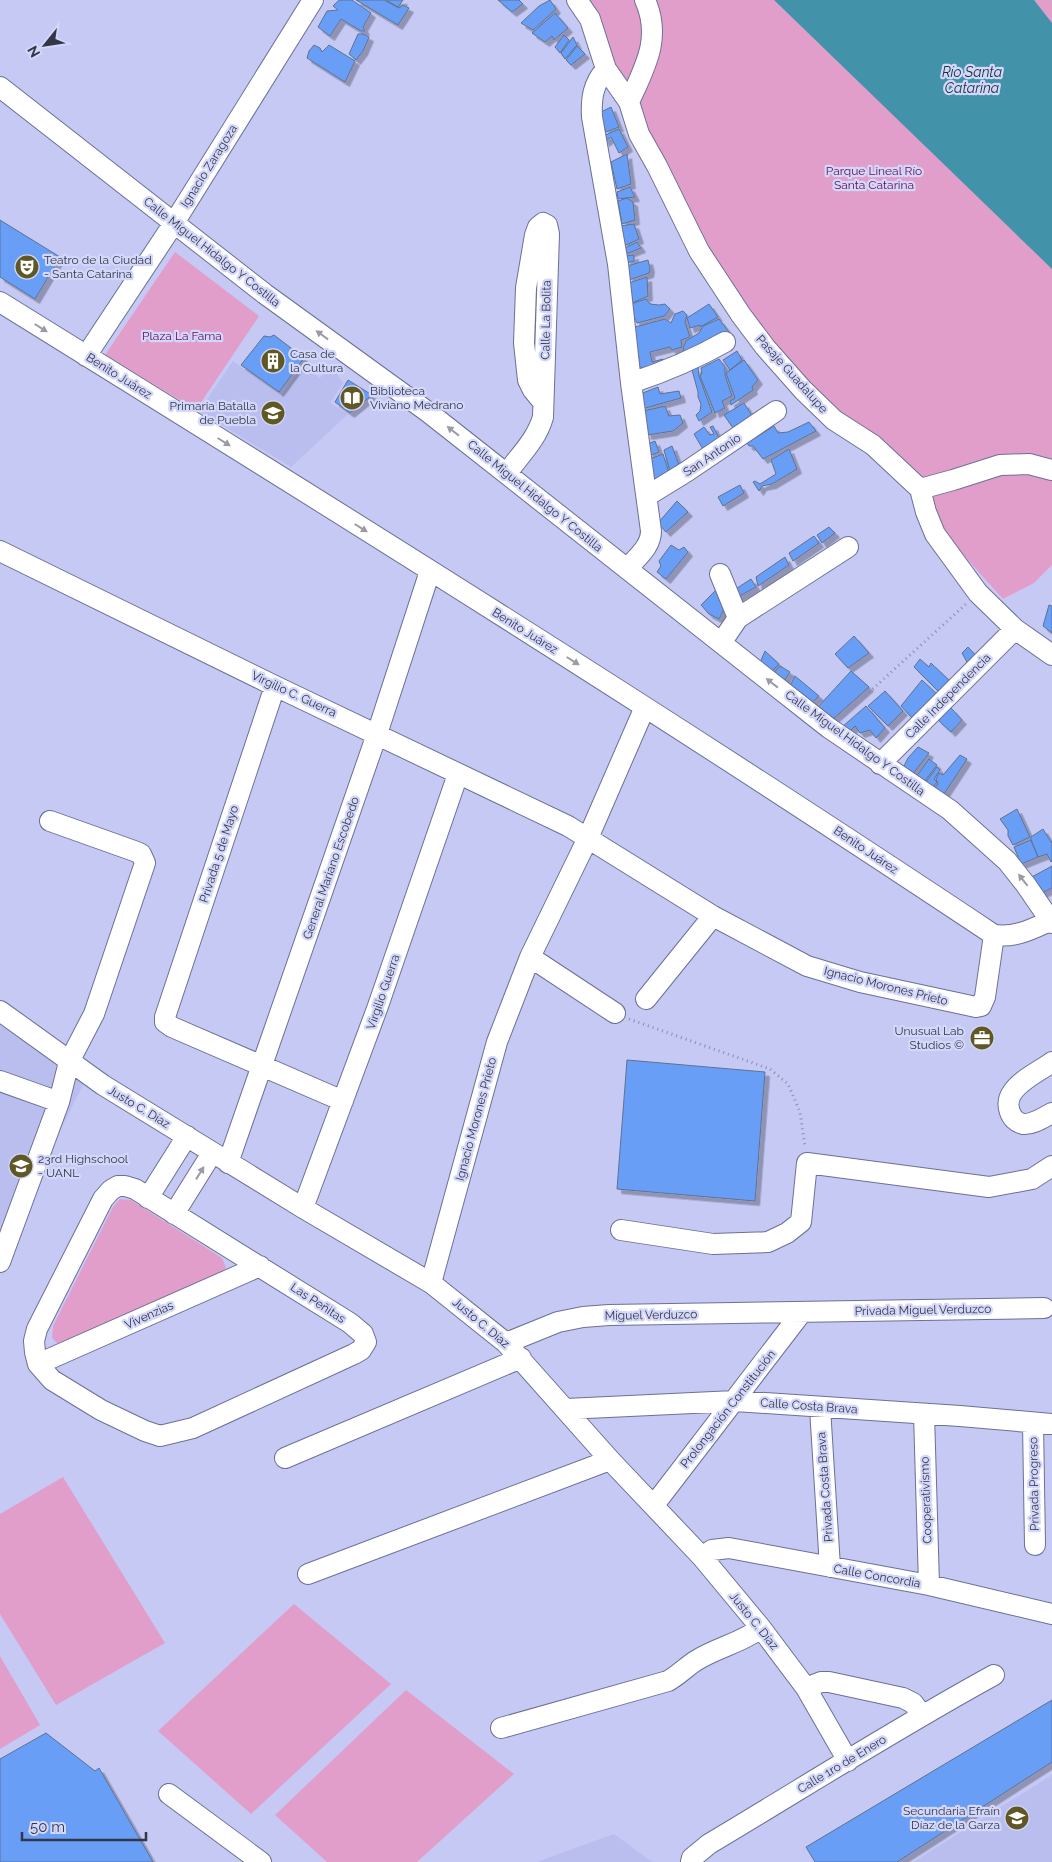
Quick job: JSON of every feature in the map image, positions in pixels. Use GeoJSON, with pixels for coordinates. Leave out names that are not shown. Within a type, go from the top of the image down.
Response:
{"type":"FeatureCollection","features":[{"type":"Feature","properties":{"kind":"street","name":"Ignacio Zaragoza"},"geometry":{"type":"LineString","coordinates":[[86,356],[174,223],[313,0]]}},
{"type":"Feature","properties":{"kind":"street","name":"Pasaje Guadalupe"},"geometry":{"type":"LineString","coordinates":[[577,0],[590,19],[601,48],[606,69],[629,102],[639,134],[699,251],[741,315],[765,347],[803,390],[834,420],[873,445],[920,488]]}},
{"type":"Feature","properties":{"kind":"street"},"geometry":{"type":"LineString","coordinates":[[629,102],[645,66],[652,44],[653,24],[645,0]]}},
{"type":"Feature","properties":{"kind":"street"},"geometry":{"type":"LineString","coordinates":[[606,69],[597,80],[592,117],[618,264],[651,540],[627,569]]}},
{"type":"Feature","properties":{"kind":"street","name":"Calle Miguel Hidalgo Y Costilla"},"geometry":{"type":"LineString","coordinates":[[2,94],[265,294],[428,412],[829,728],[950,810],[1007,861],[1052,921]]}},
{"type":"Feature","properties":{"kind":"street","name":"Calle La Bolita"},"geometry":{"type":"LineString","coordinates":[[525,322],[526,288],[535,235],[540,225],[546,223],[549,234],[542,409]]}},
{"type":"Feature","properties":{"kind":"street","name":"Benito Juárez"},"geometry":{"type":"LineString","coordinates":[[0,302],[645,707],[805,809],[994,935]]}},
{"type":"Feature","properties":{"kind":"street"},"geometry":{"type":"LineString","coordinates":[[507,473],[540,429],[542,409],[528,380],[524,343],[525,322],[546,324]]}},
{"type":"Feature","properties":{"kind":"street"},"geometry":{"type":"LineString","coordinates":[[631,383],[696,359],[726,342]]}},
{"type":"Feature","properties":{"kind":"street","name":"San Antonio"},"geometry":{"type":"LineString","coordinates":[[647,496],[776,411]]}},
{"type":"Feature","properties":{"kind":"street"},"geometry":{"type":"LineString","coordinates":[[1052,470],[1029,464],[1000,465],[920,488],[926,512],[936,534],[978,593],[1015,629],[1052,655]]}},
{"type":"Feature","properties":{"kind":"street"},"geometry":{"type":"LineString","coordinates":[[721,644],[738,618],[848,547]]}},
{"type":"Feature","properties":{"kind":"street","name":"Virgilio C. Guerra"},"geometry":{"type":"LineString","coordinates":[[0,551],[275,686],[568,826],[588,838]]}},
{"type":"Feature","properties":{"kind":"street","name":"General Mariano Escobedo"},"geometry":{"type":"LineString","coordinates":[[174,1214],[220,1158],[261,1066],[377,734],[430,572]]}},
{"type":"Feature","properties":{"kind":"street"},"geometry":{"type":"LineString","coordinates":[[720,574],[738,618]]}},
{"type":"Feature","properties":{"kind":"street","name":"Calle Independencia"},"geometry":{"type":"LineString","coordinates":[[880,764],[1015,629]]}},
{"type":"Feature","properties":{"kind":"street","name":"Privada 5 de Mayo"},"geometry":{"type":"LineString","coordinates":[[261,1066],[172,1027],[166,1022],[165,1014],[275,686]]}},
{"type":"Feature","properties":{"kind":"street","name":"Ignacio Morones Prieto"},"geometry":{"type":"LineString","coordinates":[[432,1283],[497,1042],[530,957],[588,838],[645,707]]}},
{"type":"Feature","properties":{"kind":"street","name":"Virgilio Guerra"},"geometry":{"type":"LineString","coordinates":[[303,1208],[343,1101],[458,774]]}},
{"type":"Feature","properties":{"kind":"street"},"geometry":{"type":"LineString","coordinates":[[0,1262],[59,1102],[68,1062],[94,1014],[146,863],[144,858],[137,852],[50,821]]}},
{"type":"Feature","properties":{"kind":"street","name":"Ignacio Morones Prieto"},"geometry":{"type":"LineString","coordinates":[[588,838],[713,916],[807,966],[869,984],[971,1006],[981,1006],[986,992],[994,935]]}},
{"type":"Feature","properties":{"kind":"street"},"geometry":{"type":"LineString","coordinates":[[646,998],[713,916]]}},
{"type":"Feature","properties":{"kind":"street"},"geometry":{"type":"LineString","coordinates":[[994,935],[1006,937],[1052,921]]}},
{"type":"Feature","properties":{"kind":"street"},"geometry":{"type":"LineString","coordinates":[[530,957],[615,1013]]}},
{"type":"Feature","properties":{"kind":"street","name":"Justo C. Díaz"},"geometry":{"type":"LineString","coordinates":[[0,1011],[68,1062],[103,1085],[303,1208],[432,1283],[506,1343],[610,1460],[702,1557],[761,1628],[806,1688],[848,1761]]}},
{"type":"Feature","properties":{"kind":"street"},"geometry":{"type":"LineString","coordinates":[[1052,1062],[1014,1089],[1008,1103],[1015,1119],[1024,1124],[1035,1122],[1052,1113]]}},
{"type":"Feature","properties":{"kind":"street"},"geometry":{"type":"LineString","coordinates":[[261,1066],[343,1101]]}},
{"type":"Feature","properties":{"kind":"street"},"geometry":{"type":"LineString","coordinates":[[0,1081],[59,1102]]}},
{"type":"Feature","properties":{"kind":"street"},"geometry":{"type":"LineString","coordinates":[[148,1198],[188,1136]]}},
{"type":"Feature","properties":{"kind":"street"},"geometry":{"type":"LineString","coordinates":[[621,1230],[713,1244],[768,1242],[787,1233],[801,1222],[807,1162],[989,1187],[1032,1179],[1052,1166]]}},
{"type":"Feature","properties":{"kind":"street","name":"Las Peñitas"},"geometry":{"type":"LineString","coordinates":[[118,1186],[125,1186],[135,1189],[174,1214],[350,1323],[363,1334],[366,1342],[364,1346],[354,1354],[193,1428],[160,1436],[145,1432],[52,1380],[38,1364],[34,1352],[34,1340],[37,1329],[103,1199],[111,1190],[118,1186]]}},
{"type":"Feature","properties":{"kind":"street","name":"Vivenzias"},"geometry":{"type":"LineString","coordinates":[[38,1364],[260,1266]]}},
{"type":"Feature","properties":{"kind":"street","name":"Privada Miguel Verduzco"},"geometry":{"type":"LineString","coordinates":[[802,1312],[1044,1308]]}},
{"type":"Feature","properties":{"kind":"street","name":"Miguel Verduzco"},"geometry":{"type":"LineString","coordinates":[[506,1343],[558,1322],[582,1317],[802,1312]]}},
{"type":"Feature","properties":{"kind":"street","name":"Prolongación Constitución"},"geometry":{"type":"LineString","coordinates":[[654,1505],[802,1312]]}},
{"type":"Feature","properties":{"kind":"street"},"geometry":{"type":"LineString","coordinates":[[285,1458],[520,1358]]}},
{"type":"Feature","properties":{"kind":"street","name":"Calle Costa Brava"},"geometry":{"type":"LineString","coordinates":[[566,1409],[735,1401],[960,1416],[1043,1424]]}},
{"type":"Feature","properties":{"kind":"street","name":"Privada Costa Brava"},"geometry":{"type":"LineString","coordinates":[[820,1408],[830,1567]]}},
{"type":"Feature","properties":{"kind":"street","name":"Cooperativismo"},"geometry":{"type":"LineString","coordinates":[[924,1414],[929,1585]]}},
{"type":"Feature","properties":{"kind":"street","name":"Privada Progreso"},"geometry":{"type":"LineString","coordinates":[[1034,1544],[1043,1424]]}},
{"type":"Feature","properties":{"kind":"street"},"geometry":{"type":"LineString","coordinates":[[308,1574],[610,1460]]}},
{"type":"Feature","properties":{"kind":"street","name":"Calle Concordia"},"geometry":{"type":"LineString","coordinates":[[702,1557],[712,1550],[729,1548],[929,1585],[1052,1614]]}},
{"type":"Feature","properties":{"kind":"street"},"geometry":{"type":"LineString","coordinates":[[501,1728],[668,1681],[683,1672],[696,1660],[743,1640],[761,1628]]}},
{"type":"Feature","properties":{"kind":"street","name":"Calle 1ro de Enero"},"geometry":{"type":"LineString","coordinates":[[692,1860],[708,1844],[848,1761],[922,1714],[994,1675]]}},
{"type":"Feature","properties":{"kind":"street"},"geometry":{"type":"LineString","coordinates":[[806,1688],[815,1684],[829,1682],[903,1698],[913,1703],[922,1714]]}},
{"type":"Feature","properties":{"kind":"street"},"geometry":{"type":"LineString","coordinates":[[169,1794],[261,1862]]}},
{"type":"Feature","properties":{"kind":"path"},"geometry":{"type":"LineString","coordinates":[[829,728],[978,593]]}},
{"type":"Feature","properties":{"kind":"path"},"geometry":{"type":"LineString","coordinates":[[615,1013],[770,1069],[788,1084],[800,1112],[807,1162]]}},
{"type":"Feature","properties":{"kind":"shaded area","name":"Primaria Batalla de Puebla"},"geometry":{"type":"Polygon","coordinates":[[[233,361],[281,396],[302,366],[320,378],[330,363],[343,383],[330,403],[348,414],[291,467],[199,411],[233,361]]]}},
{"type":"Feature","properties":{"kind":"shaded area","name":"23rd Highschool - UANL"},"geometry":{"type":"Polygon","coordinates":[[[0,1025],[84,1083],[0,1250],[0,1025]]]}},
{"type":"Feature","properties":{"kind":"shaded area","name":"Secundaria Efraín Díaz de la Garza"},"geometry":{"type":"Polygon","coordinates":[[[1052,1775],[1052,1862],[913,1862],[1052,1775]]]}},
{"type":"Feature","properties":{"kind":"shaded area"},"geometry":{"type":"Polygon","coordinates":[[[614,1834],[652,1862],[537,1862],[614,1834]]]}},
{"type":"Feature","properties":{"kind":"green space","name":"Parque Lineal Río Santa Catarina"},"geometry":{"type":"Polygon","coordinates":[[[587,0],[1052,0],[1052,565],[1034,583],[1003,599],[950,540],[920,480],[836,412],[760,327],[707,252],[623,90],[587,0]]]}},
{"type":"Feature","properties":{"kind":"green space","name":"Plaza La Fama"},"geometry":{"type":"Polygon","coordinates":[[[175,252],[259,316],[196,410],[105,355],[175,252]]]}},
{"type":"Feature","properties":{"kind":"green space"},"geometry":{"type":"Polygon","coordinates":[[[120,1199],[131,1200],[222,1258],[226,1268],[219,1275],[67,1343],[57,1343],[52,1338],[53,1326],[113,1207],[120,1199]]]}},
{"type":"Feature","properties":{"kind":"green space"},"geometry":{"type":"Polygon","coordinates":[[[63,1477],[165,1643],[56,1705],[0,1614],[0,1514],[63,1477]]]}},
{"type":"Feature","properties":{"kind":"green space"},"geometry":{"type":"Polygon","coordinates":[[[294,1604],[391,1684],[251,1814],[158,1731],[294,1604]]]}},
{"type":"Feature","properties":{"kind":"green space"},"geometry":{"type":"Polygon","coordinates":[[[0,1656],[40,1725],[0,1749],[0,1656]]]}},
{"type":"Feature","properties":{"kind":"green space"},"geometry":{"type":"Polygon","coordinates":[[[406,1690],[514,1774],[417,1862],[327,1862],[275,1815],[406,1690]]]}},
{"type":"Feature","properties":{"kind":"water","name":"Río Santa Catarina"},"geometry":{"type":"Polygon","coordinates":[[[774,0],[1034,0],[1052,23],[1052,269],[774,0]]]}},
{"type":"Feature","properties":{"kind":"building"},"geometry":{"type":"Polygon","coordinates":[[[339,0],[352,0],[371,13],[363,27],[365,31],[361,31],[341,19],[330,36],[318,27],[327,11],[338,10],[333,6],[339,0]]]}},
{"type":"Feature","properties":{"kind":"building"},"geometry":{"type":"Polygon","coordinates":[[[356,0],[384,0],[399,8],[403,5],[409,8],[398,25],[356,0]]]}},
{"type":"Feature","properties":{"kind":"building"},"geometry":{"type":"Polygon","coordinates":[[[386,0],[403,0],[398,7],[386,0]]]}},
{"type":"Feature","properties":{"kind":"building"},"geometry":{"type":"Polygon","coordinates":[[[498,0],[519,0],[523,4],[512,12],[498,0]]]}},
{"type":"Feature","properties":{"kind":"building"},"geometry":{"type":"Polygon","coordinates":[[[550,0],[556,9],[533,30],[521,23],[539,6],[550,0]]]}},
{"type":"Feature","properties":{"kind":"building"},"geometry":{"type":"Polygon","coordinates":[[[555,13],[568,28],[554,40],[552,36],[545,42],[532,33],[555,13]]]}},
{"type":"Feature","properties":{"kind":"building"},"geometry":{"type":"Polygon","coordinates":[[[358,34],[369,37],[363,51],[356,60],[349,54],[358,34]]]}},
{"type":"Feature","properties":{"kind":"building"},"geometry":{"type":"Polygon","coordinates":[[[564,35],[569,40],[560,53],[555,47],[564,35]]]}},
{"type":"Feature","properties":{"kind":"building"},"geometry":{"type":"Polygon","coordinates":[[[573,37],[577,45],[565,59],[561,53],[573,37]]]}},
{"type":"Feature","properties":{"kind":"building"},"geometry":{"type":"Polygon","coordinates":[[[314,45],[320,48],[322,52],[329,45],[355,61],[345,82],[307,58],[309,51],[314,45]]]}},
{"type":"Feature","properties":{"kind":"building"},"geometry":{"type":"Polygon","coordinates":[[[577,46],[585,54],[571,65],[566,60],[577,46]]]}},
{"type":"Feature","properties":{"kind":"building"},"geometry":{"type":"Polygon","coordinates":[[[611,107],[619,127],[606,132],[599,113],[611,107]]]}},
{"type":"Feature","properties":{"kind":"building"},"geometry":{"type":"Polygon","coordinates":[[[619,129],[628,147],[619,153],[611,137],[605,142],[603,136],[619,129]]]}},
{"type":"Feature","properties":{"kind":"building"},"geometry":{"type":"Polygon","coordinates":[[[627,154],[631,184],[617,189],[611,162],[627,154]]]}},
{"type":"Feature","properties":{"kind":"building"},"geometry":{"type":"Polygon","coordinates":[[[630,187],[635,197],[618,199],[617,192],[630,187]]]}},
{"type":"Feature","properties":{"kind":"building"},"geometry":{"type":"Polygon","coordinates":[[[627,198],[633,202],[635,220],[622,224],[618,201],[627,198]]]}},
{"type":"Feature","properties":{"kind":"building","name":"Teatro de la Ciudad - Santa Catarina"},"geometry":{"type":"Polygon","coordinates":[[[0,220],[60,257],[35,299],[0,277],[0,220]]]}},
{"type":"Feature","properties":{"kind":"building"},"geometry":{"type":"Polygon","coordinates":[[[634,224],[639,239],[624,246],[620,226],[634,224]]]}},
{"type":"Feature","properties":{"kind":"building"},"geometry":{"type":"Polygon","coordinates":[[[637,242],[641,248],[626,254],[623,249],[637,242]]]}},
{"type":"Feature","properties":{"kind":"building"},"geometry":{"type":"Polygon","coordinates":[[[634,255],[634,261],[627,263],[626,256],[634,255]]]}},
{"type":"Feature","properties":{"kind":"building"},"geometry":{"type":"Polygon","coordinates":[[[648,260],[649,273],[629,280],[627,266],[648,260]]]}},
{"type":"Feature","properties":{"kind":"building"},"geometry":{"type":"Polygon","coordinates":[[[647,277],[648,296],[632,303],[629,283],[647,277]]]}},
{"type":"Feature","properties":{"kind":"building"},"geometry":{"type":"Polygon","coordinates":[[[646,299],[650,304],[665,304],[670,309],[664,316],[637,323],[632,313],[631,304],[646,299]]]}},
{"type":"Feature","properties":{"kind":"building"},"geometry":{"type":"Polygon","coordinates":[[[709,304],[718,317],[700,327],[700,325],[690,328],[687,318],[709,304]]]}},
{"type":"Feature","properties":{"kind":"building"},"geometry":{"type":"Polygon","coordinates":[[[683,311],[687,315],[685,322],[690,337],[681,340],[682,347],[672,350],[670,347],[650,352],[652,362],[663,359],[666,367],[643,375],[641,367],[638,366],[639,356],[635,355],[635,327],[665,319],[671,323],[675,314],[683,311]]]}},
{"type":"Feature","properties":{"kind":"building"},"geometry":{"type":"Polygon","coordinates":[[[719,319],[729,332],[687,360],[683,348],[686,341],[699,333],[703,326],[719,319]]]}},
{"type":"Feature","properties":{"kind":"building","name":"Casa de la Cultura"},"geometry":{"type":"Polygon","coordinates":[[[274,335],[304,358],[279,392],[241,365],[264,336],[270,337],[274,335]]]}},
{"type":"Feature","properties":{"kind":"building"},"geometry":{"type":"Polygon","coordinates":[[[737,351],[742,360],[730,370],[723,360],[737,351]]]}},
{"type":"Feature","properties":{"kind":"building"},"geometry":{"type":"Polygon","coordinates":[[[719,359],[725,367],[725,375],[732,396],[722,401],[725,408],[715,413],[700,376],[702,373],[701,368],[719,359]]]}},
{"type":"Feature","properties":{"kind":"building"},"geometry":{"type":"Polygon","coordinates":[[[744,360],[758,380],[752,387],[753,390],[731,405],[730,401],[735,398],[726,373],[744,360]]]}},
{"type":"Feature","properties":{"kind":"building"},"geometry":{"type":"Polygon","coordinates":[[[698,367],[699,376],[712,412],[699,421],[696,415],[700,411],[701,404],[692,370],[698,367]]]}},
{"type":"Feature","properties":{"kind":"building","name":"Biblioteca Viviano Medrano"},"geometry":{"type":"Polygon","coordinates":[[[348,380],[372,395],[350,413],[335,402],[348,380]]]}},
{"type":"Feature","properties":{"kind":"building"},"geometry":{"type":"Polygon","coordinates":[[[658,387],[660,394],[679,391],[681,398],[642,409],[640,394],[658,387]]]}},
{"type":"Feature","properties":{"kind":"building"},"geometry":{"type":"Polygon","coordinates":[[[744,403],[754,419],[735,431],[724,415],[744,403]]]}},
{"type":"Feature","properties":{"kind":"building"},"geometry":{"type":"Polygon","coordinates":[[[665,406],[669,416],[680,415],[683,423],[673,431],[647,435],[644,411],[665,406]]]}},
{"type":"Feature","properties":{"kind":"building"},"geometry":{"type":"Polygon","coordinates":[[[809,422],[816,431],[763,459],[753,446],[749,446],[747,443],[774,426],[778,433],[788,432],[809,422]]]}},
{"type":"Feature","properties":{"kind":"building"},"geometry":{"type":"Polygon","coordinates":[[[713,426],[721,442],[704,451],[694,434],[704,427],[710,435],[714,434],[710,427],[713,426]]]}},
{"type":"Feature","properties":{"kind":"building"},"geometry":{"type":"Polygon","coordinates":[[[655,441],[659,452],[649,456],[648,444],[655,441]]]}},
{"type":"Feature","properties":{"kind":"building"},"geometry":{"type":"Polygon","coordinates":[[[672,446],[681,470],[671,475],[664,450],[672,446]]]}},
{"type":"Feature","properties":{"kind":"building"},"geometry":{"type":"Polygon","coordinates":[[[789,449],[797,469],[772,484],[762,486],[759,491],[753,482],[755,481],[760,484],[776,474],[771,460],[789,449]]]}},
{"type":"Feature","properties":{"kind":"building"},"geometry":{"type":"Polygon","coordinates":[[[663,454],[670,476],[651,485],[647,460],[663,454]]]}},
{"type":"Feature","properties":{"kind":"building"},"geometry":{"type":"Polygon","coordinates":[[[740,485],[744,493],[723,506],[718,497],[740,485]]]}},
{"type":"Feature","properties":{"kind":"building"},"geometry":{"type":"Polygon","coordinates":[[[677,501],[688,512],[666,532],[658,523],[677,501]]]}},
{"type":"Feature","properties":{"kind":"building"},"geometry":{"type":"Polygon","coordinates":[[[829,527],[835,533],[822,543],[817,535],[829,527]]]}},
{"type":"Feature","properties":{"kind":"building"},"geometry":{"type":"Polygon","coordinates":[[[814,536],[819,543],[793,561],[789,553],[814,536]]]}},
{"type":"Feature","properties":{"kind":"building"},"geometry":{"type":"Polygon","coordinates":[[[671,545],[679,550],[684,547],[688,552],[666,579],[657,572],[661,566],[659,561],[671,545]]]}},
{"type":"Feature","properties":{"kind":"building"},"geometry":{"type":"Polygon","coordinates":[[[785,557],[789,565],[758,586],[756,577],[785,557]]]}},
{"type":"Feature","properties":{"kind":"building"},"geometry":{"type":"Polygon","coordinates":[[[751,579],[756,587],[736,598],[731,592],[751,579]]]}},
{"type":"Feature","properties":{"kind":"building"},"geometry":{"type":"Polygon","coordinates":[[[717,589],[725,607],[719,619],[709,614],[701,605],[717,589]]]}},
{"type":"Feature","properties":{"kind":"building"},"geometry":{"type":"Polygon","coordinates":[[[1049,605],[1052,606],[1052,633],[1043,626],[1049,605]]]}},
{"type":"Feature","properties":{"kind":"building"},"geometry":{"type":"Polygon","coordinates":[[[854,636],[869,653],[848,668],[835,654],[854,636]]]}},
{"type":"Feature","properties":{"kind":"building"},"geometry":{"type":"Polygon","coordinates":[[[968,647],[977,657],[968,664],[962,653],[968,647]]]}},
{"type":"Feature","properties":{"kind":"building"},"geometry":{"type":"Polygon","coordinates":[[[765,651],[779,664],[769,674],[758,667],[765,651]]]}},
{"type":"Feature","properties":{"kind":"building"},"geometry":{"type":"Polygon","coordinates":[[[920,659],[929,667],[931,663],[954,685],[941,694],[914,667],[920,659]]]}},
{"type":"Feature","properties":{"kind":"building"},"geometry":{"type":"Polygon","coordinates":[[[780,666],[790,672],[782,684],[771,676],[780,666]]]}},
{"type":"Feature","properties":{"kind":"building"},"geometry":{"type":"Polygon","coordinates":[[[851,671],[869,687],[832,720],[817,708],[851,671]]]}},
{"type":"Feature","properties":{"kind":"building"},"geometry":{"type":"Polygon","coordinates":[[[795,676],[819,696],[807,707],[788,690],[795,676]]]}},
{"type":"Feature","properties":{"kind":"building"},"geometry":{"type":"Polygon","coordinates":[[[922,680],[939,696],[913,719],[901,706],[922,680]]]}},
{"type":"Feature","properties":{"kind":"building"},"geometry":{"type":"Polygon","coordinates":[[[885,691],[903,711],[888,726],[868,706],[885,691]]]}},
{"type":"Feature","properties":{"kind":"building"},"geometry":{"type":"Polygon","coordinates":[[[866,706],[885,728],[876,738],[870,730],[860,733],[855,726],[847,734],[841,728],[866,706]]]}},
{"type":"Feature","properties":{"kind":"building"},"geometry":{"type":"Polygon","coordinates":[[[951,708],[962,720],[951,732],[937,719],[951,708]]]}},
{"type":"Feature","properties":{"kind":"building"},"geometry":{"type":"Polygon","coordinates":[[[918,747],[929,753],[913,774],[903,768],[908,758],[918,747]]]}},
{"type":"Feature","properties":{"kind":"building"},"geometry":{"type":"Polygon","coordinates":[[[960,755],[967,759],[942,797],[933,790],[938,784],[936,779],[939,773],[943,775],[960,755]]]}},
{"type":"Feature","properties":{"kind":"building"},"geometry":{"type":"Polygon","coordinates":[[[929,759],[937,765],[924,782],[916,777],[929,759]]]}},
{"type":"Feature","properties":{"kind":"building"},"geometry":{"type":"Polygon","coordinates":[[[937,767],[940,770],[934,779],[937,782],[932,788],[925,783],[937,767]]]}},
{"type":"Feature","properties":{"kind":"building"},"geometry":{"type":"Polygon","coordinates":[[[1017,809],[1030,837],[1013,845],[1008,836],[1008,830],[1000,819],[1017,809]]]}},
{"type":"Feature","properties":{"kind":"building"},"geometry":{"type":"Polygon","coordinates":[[[1043,829],[1052,841],[1051,862],[1047,854],[1038,857],[1031,840],[1031,837],[1043,829]]]}},
{"type":"Feature","properties":{"kind":"building"},"geometry":{"type":"Polygon","coordinates":[[[1031,840],[1038,857],[1021,864],[1014,847],[1031,840]]]}},
{"type":"Feature","properties":{"kind":"building"},"geometry":{"type":"Polygon","coordinates":[[[1052,866],[1052,888],[1040,894],[1030,878],[1052,866]]]}},
{"type":"Feature","properties":{"kind":"building"},"geometry":{"type":"Polygon","coordinates":[[[627,1060],[765,1072],[755,1201],[617,1189],[627,1060]]]}},
{"type":"Feature","properties":{"kind":"building"},"geometry":{"type":"Polygon","coordinates":[[[1052,1700],[1052,1762],[897,1862],[815,1862],[806,1847],[1052,1700]]]}},
{"type":"Feature","properties":{"kind":"building"},"geometry":{"type":"Polygon","coordinates":[[[46,1733],[95,1771],[99,1768],[153,1862],[0,1862],[0,1759],[46,1733]]]}},
{"type":"Feature","properties":{"kind":"place","name":"Teatro de la Ciudad - Santa Catarina"},"geometry":{"type":"Point","coordinates":[27,267]}},
{"type":"Feature","properties":{"kind":"place","name":"Casa de la Cultura"},"geometry":{"type":"Point","coordinates":[273,361]}},
{"type":"Feature","properties":{"kind":"place","name":"Biblioteca Viviano Medrano"},"geometry":{"type":"Point","coordinates":[352,398]}},
{"type":"Feature","properties":{"kind":"place","name":"Primaria Batalla de Puebla"},"geometry":{"type":"Point","coordinates":[273,413]}},
{"type":"Feature","properties":{"kind":"place","name":"Unusual Lab Studios ©"},"geometry":{"type":"Point","coordinates":[982,1038]}},
{"type":"Feature","properties":{"kind":"place","name":"23rd Highschool - UANL"},"geometry":{"type":"Point","coordinates":[21,1166]}},
{"type":"Feature","properties":{"kind":"place","name":"Secundaria Efraín Díaz de la Garza"},"geometry":{"type":"Point","coordinates":[1017,1818]}}]}
